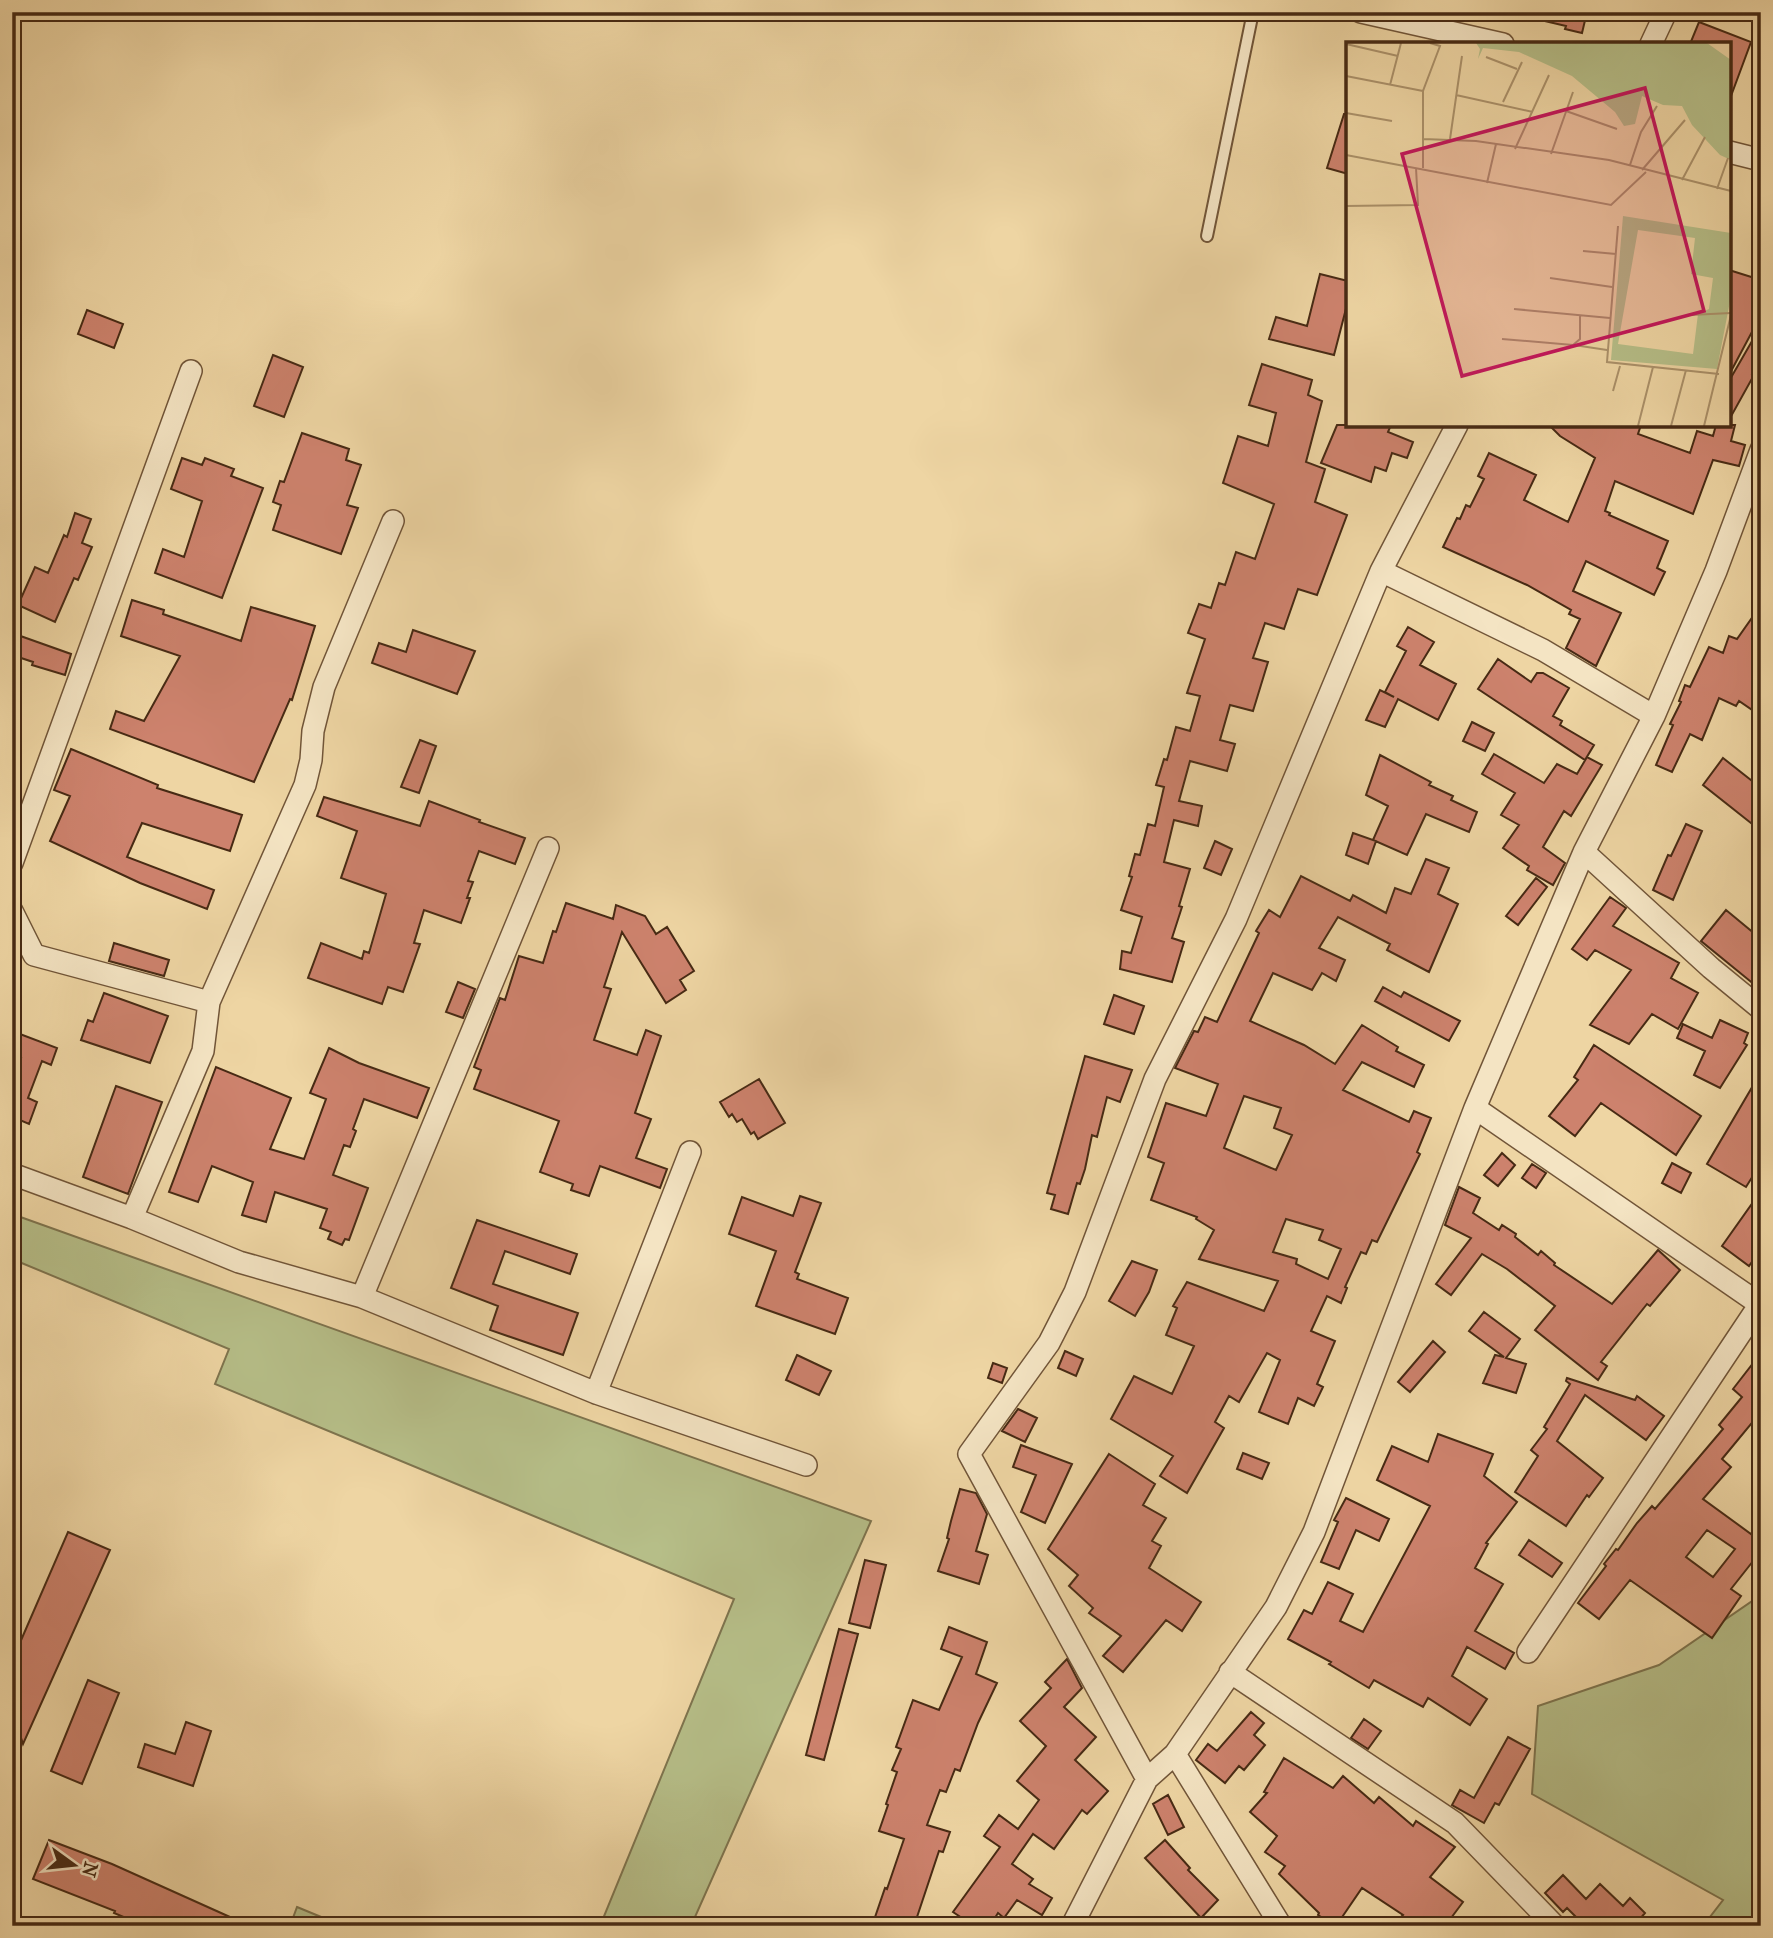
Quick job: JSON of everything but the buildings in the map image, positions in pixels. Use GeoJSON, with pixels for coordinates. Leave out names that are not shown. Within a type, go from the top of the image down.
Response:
{"type":"FeatureCollection","features":[{"type":"Feature","properties":{"kind":"street"},"geometry":{"type":"LineString","coordinates":[[1361,12],[1494,42]]}},
{"type":"Feature","properties":{"kind":"street"},"geometry":{"type":"LineString","coordinates":[[1652,42],[1666,12]]}},
{"type":"Feature","properties":{"kind":"street"},"geometry":{"type":"LineString","coordinates":[[1731,152],[1761,160]]}},
{"type":"Feature","properties":{"kind":"street"},"geometry":{"type":"LineString","coordinates":[[12,863],[191,372]]}},
{"type":"Feature","properties":{"kind":"street"},"geometry":{"type":"LineString","coordinates":[[1147,1779],[969,1454],[1049,1343],[1075,1292],[1155,1079],[1236,919],[1381,571],[1456,427]]}},
{"type":"Feature","properties":{"kind":"street"},"geometry":{"type":"LineString","coordinates":[[1072,1926],[1147,1779],[1175,1754],[1276,1607],[1314,1532],[1475,1108],[1584,852],[1654,716],[1716,571],[1761,450]]}},
{"type":"Feature","properties":{"kind":"street"},"geometry":{"type":"LineString","coordinates":[[132,1218],[203,1051],[209,1002],[304,785],[324,687],[393,521]]}},
{"type":"Feature","properties":{"kind":"street"},"geometry":{"type":"LineString","coordinates":[[1381,571],[1543,650],[1654,716]]}},
{"type":"Feature","properties":{"kind":"street"},"geometry":{"type":"LineString","coordinates":[[362,1297],[548,848]]}},
{"type":"Feature","properties":{"kind":"street"},"geometry":{"type":"LineString","coordinates":[[1584,852],[1711,968],[1761,1009]]}},
{"type":"Feature","properties":{"kind":"street"},"geometry":{"type":"LineString","coordinates":[[12,911],[34,955],[209,1002]]}},
{"type":"Feature","properties":{"kind":"street"},"geometry":{"type":"LineString","coordinates":[[1475,1108],[1760,1304],[1528,1653]]}},
{"type":"Feature","properties":{"kind":"street"},"geometry":{"type":"LineString","coordinates":[[596,1393],[690,1152]]}},
{"type":"Feature","properties":{"kind":"street"},"geometry":{"type":"LineString","coordinates":[[12,1174],[132,1218],[263,1271],[362,1297],[596,1393],[806,1465]]}},
{"type":"Feature","properties":{"kind":"street"},"geometry":{"type":"LineString","coordinates":[[1230,1672],[1455,1823],[1555,1926]]}},
{"type":"Feature","properties":{"kind":"street"},"geometry":{"type":"LineString","coordinates":[[1175,1754],[1281,1926]]}},
{"type":"Feature","properties":{"kind":"lane"},"geometry":{"type":"LineString","coordinates":[[1207,236],[1253,12]]}},
{"type":"Feature","properties":{"kind":"green space"},"geometry":{"type":"Polygon","coordinates":[[[12,1214],[871,1521],[691,1926],[600,1926],[734,1599],[215,1384],[229,1349],[12,1259],[12,1214]]]}},
{"type":"Feature","properties":{"kind":"green space"},"geometry":{"type":"Polygon","coordinates":[[[1761,1595],[1761,1926],[1703,1926],[1723,1900],[1532,1794],[1538,1706],[1659,1665],[1761,1595]]]}},
{"type":"Feature","properties":{"kind":"green space"},"geometry":{"type":"Polygon","coordinates":[[[297,1907],[343,1926],[290,1926],[297,1907]]]}}]}
